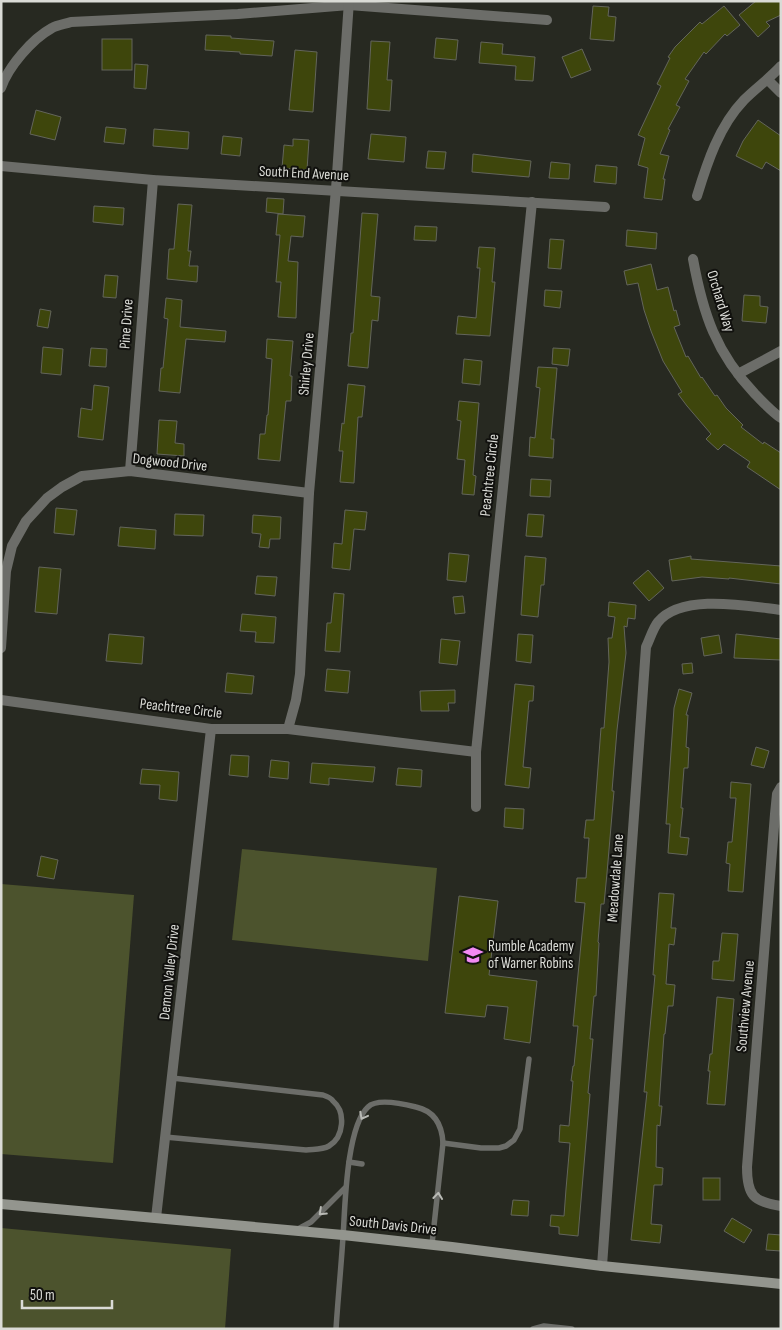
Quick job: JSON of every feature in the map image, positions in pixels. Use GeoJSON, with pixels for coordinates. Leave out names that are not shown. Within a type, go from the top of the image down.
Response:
{"type":"FeatureCollection","features":[{"type":"Feature","properties":{"kind":"street"},"geometry":{"type":"LineString","coordinates":[[1,88],[22,52],[52,28],[71,22],[238,14],[349,3],[547,20]]}},
{"type":"Feature","properties":{"kind":"street","name":"Shirley Drive"},"geometry":{"type":"LineString","coordinates":[[288,729],[296,700],[300,674],[309,493],[336,189],[349,3]]}},
{"type":"Feature","properties":{"kind":"street"},"geometry":{"type":"LineString","coordinates":[[697,196],[706,168],[729,119],[744,100],[768,80],[781,66]]}},
{"type":"Feature","properties":{"kind":"street"},"geometry":{"type":"LineString","coordinates":[[768,80],[781,94]]}},
{"type":"Feature","properties":{"kind":"street","name":"South End Avenue"},"geometry":{"type":"LineString","coordinates":[[1,166],[153,180],[336,189],[605,207]]}},
{"type":"Feature","properties":{"kind":"street","name":"Pine Drive"},"geometry":{"type":"LineString","coordinates":[[130,471],[153,180]]}},
{"type":"Feature","properties":{"kind":"street","name":"Peachtree Circle"},"geometry":{"type":"LineString","coordinates":[[476,806],[476,752],[532,202]]}},
{"type":"Feature","properties":{"kind":"street","name":"Orchard Way"},"geometry":{"type":"LineString","coordinates":[[693,259],[699,292],[709,323],[722,351],[738,374],[772,412],[781,418]]}},
{"type":"Feature","properties":{"kind":"street"},"geometry":{"type":"LineString","coordinates":[[738,374],[781,351]]}},
{"type":"Feature","properties":{"kind":"street","name":"Dogwood Drive"},"geometry":{"type":"LineString","coordinates":[[1,648],[6,571],[12,546],[26,521],[47,498],[82,476],[130,471],[309,493]]}},
{"type":"Feature","properties":{"kind":"street","name":"Meadowdale Lane"},"geometry":{"type":"LineString","coordinates":[[602,1266],[646,647],[657,623],[671,612],[688,606],[726,604],[781,610]]}},
{"type":"Feature","properties":{"kind":"street","name":"Peachtree Circle"},"geometry":{"type":"LineString","coordinates":[[1,700],[211,729],[288,729],[476,752]]}},
{"type":"Feature","properties":{"kind":"street","name":"Demon Valley Drive"},"geometry":{"type":"LineString","coordinates":[[156,1218],[211,729]]}},
{"type":"Feature","properties":{"kind":"street","name":"Southview Avenue"},"geometry":{"type":"LineString","coordinates":[[781,787],[775,814],[747,1167],[748,1187],[756,1199],[765,1204],[781,1206]]}},
{"type":"Feature","properties":{"kind":"street","name":"South Davis Drive"},"geometry":{"type":"LineString","coordinates":[[1,1204],[432,1244],[602,1266],[781,1284]]}},
{"type":"Feature","properties":{"kind":"lane"},"geometry":{"type":"LineString","coordinates":[[443,1143],[481,1148],[499,1148],[506,1146],[514,1140],[520,1129],[529,1060]]}},
{"type":"Feature","properties":{"kind":"lane"},"geometry":{"type":"LineString","coordinates":[[165,1137],[306,1150],[331,1145],[339,1136],[342,1124],[342,1115],[338,1107],[333,1100],[323,1095],[172,1078]]}},
{"type":"Feature","properties":{"kind":"lane"},"geometry":{"type":"LineString","coordinates":[[336,1329],[345,1188],[356,1132],[368,1106],[377,1103],[400,1103],[426,1109],[437,1121],[443,1143],[432,1244]]}},
{"type":"Feature","properties":{"kind":"lane"},"geometry":{"type":"LineString","coordinates":[[349,1162],[362,1164]]}},
{"type":"Feature","properties":{"kind":"lane"},"geometry":{"type":"LineString","coordinates":[[296,1231],[311,1222],[345,1188]]}},
{"type":"Feature","properties":{"kind":"lane"},"geometry":{"type":"LineString","coordinates":[[533,1329],[544,1326],[572,1329]]}},
{"type":"Feature","properties":{"kind":"green space"},"geometry":{"type":"Polygon","coordinates":[[[242,849],[437,868],[428,961],[232,940],[242,849]]]}},
{"type":"Feature","properties":{"kind":"green space"},"geometry":{"type":"Polygon","coordinates":[[[1,884],[134,895],[113,1163],[1,1154],[1,884]]]}},
{"type":"Feature","properties":{"kind":"green space"},"geometry":{"type":"Polygon","coordinates":[[[1,1228],[231,1249],[225,1329],[1,1329],[1,1228]]]}},
{"type":"Feature","properties":{"kind":"building"},"geometry":{"type":"Polygon","coordinates":[[[756,1],[781,1],[781,15],[766,22],[770,26],[758,37],[739,15],[756,1]]]}},
{"type":"Feature","properties":{"kind":"building"},"geometry":{"type":"Polygon","coordinates":[[[593,6],[609,7],[608,16],[616,17],[614,41],[590,39],[593,6]]]}},
{"type":"Feature","properties":{"kind":"building"},"geometry":{"type":"Polygon","coordinates":[[[724,6],[740,25],[727,36],[725,34],[706,54],[704,52],[685,79],[689,81],[676,105],[680,107],[668,129],[670,130],[660,154],[669,156],[663,179],[665,179],[662,200],[644,198],[648,168],[638,165],[645,138],[638,135],[661,86],[657,84],[670,58],[668,57],[675,47],[700,22],[702,24],[724,6]]]}},
{"type":"Feature","properties":{"kind":"building"},"geometry":{"type":"Polygon","coordinates":[[[206,35],[274,41],[272,56],[205,50],[206,35]]]}},
{"type":"Feature","properties":{"kind":"building"},"geometry":{"type":"Polygon","coordinates":[[[436,38],[458,40],[456,60],[434,58],[436,38]]]}},
{"type":"Feature","properties":{"kind":"building"},"geometry":{"type":"Polygon","coordinates":[[[102,39],[132,39],[132,70],[102,70],[102,39]]]}},
{"type":"Feature","properties":{"kind":"building"},"geometry":{"type":"Polygon","coordinates":[[[371,41],[390,42],[387,80],[392,80],[390,111],[367,109],[371,41]]]}},
{"type":"Feature","properties":{"kind":"building"},"geometry":{"type":"Polygon","coordinates":[[[481,42],[503,44],[502,54],[535,57],[533,81],[515,80],[516,66],[479,63],[481,42]]]}},
{"type":"Feature","properties":{"kind":"building"},"geometry":{"type":"Polygon","coordinates":[[[582,49],[591,70],[571,78],[562,57],[582,49]]]}},
{"type":"Feature","properties":{"kind":"building"},"geometry":{"type":"Polygon","coordinates":[[[295,50],[317,52],[313,112],[289,110],[295,50]]]}},
{"type":"Feature","properties":{"kind":"building"},"geometry":{"type":"Polygon","coordinates":[[[135,64],[148,65],[146,89],[134,88],[135,64]]]}},
{"type":"Feature","properties":{"kind":"building"},"geometry":{"type":"Polygon","coordinates":[[[36,110],[61,117],[55,140],[30,134],[36,110]]]}},
{"type":"Feature","properties":{"kind":"building"},"geometry":{"type":"Polygon","coordinates":[[[758,120],[781,136],[781,171],[766,162],[762,169],[736,156],[743,141],[758,120]]]}},
{"type":"Feature","properties":{"kind":"building"},"geometry":{"type":"Polygon","coordinates":[[[106,127],[126,129],[124,144],[104,142],[106,127]]]}},
{"type":"Feature","properties":{"kind":"building"},"geometry":{"type":"Polygon","coordinates":[[[154,129],[189,132],[188,149],[153,146],[154,129]]]}},
{"type":"Feature","properties":{"kind":"building"},"geometry":{"type":"Polygon","coordinates":[[[371,134],[406,137],[404,162],[368,159],[371,134]]]}},
{"type":"Feature","properties":{"kind":"building"},"geometry":{"type":"Polygon","coordinates":[[[223,136],[242,138],[240,156],[221,154],[223,136]]]}},
{"type":"Feature","properties":{"kind":"building"},"geometry":{"type":"Polygon","coordinates":[[[293,139],[309,140],[307,170],[282,168],[284,145],[293,146],[293,139]]]}},
{"type":"Feature","properties":{"kind":"building"},"geometry":{"type":"Polygon","coordinates":[[[428,151],[446,152],[444,169],[426,168],[428,151]]]}},
{"type":"Feature","properties":{"kind":"building"},"geometry":{"type":"Polygon","coordinates":[[[473,154],[531,161],[529,177],[472,172],[473,154]]]}},
{"type":"Feature","properties":{"kind":"building"},"geometry":{"type":"Polygon","coordinates":[[[551,162],[570,164],[569,179],[549,178],[551,162]]]}},
{"type":"Feature","properties":{"kind":"building"},"geometry":{"type":"Polygon","coordinates":[[[596,165],[617,167],[616,184],[594,182],[596,165]]]}},
{"type":"Feature","properties":{"kind":"building"},"geometry":{"type":"Polygon","coordinates":[[[267,198],[284,199],[283,214],[266,212],[267,198]]]}},
{"type":"Feature","properties":{"kind":"building"},"geometry":{"type":"Polygon","coordinates":[[[178,204],[192,205],[188,251],[191,251],[189,266],[198,266],[197,282],[167,279],[169,249],[174,249],[178,204]]]}},
{"type":"Feature","properties":{"kind":"building"},"geometry":{"type":"Polygon","coordinates":[[[94,206],[124,208],[123,225],[93,222],[94,206]]]}},
{"type":"Feature","properties":{"kind":"building"},"geometry":{"type":"Polygon","coordinates":[[[362,213],[378,214],[371,296],[380,297],[378,321],[372,320],[368,368],[348,366],[351,333],[353,333],[362,213]]]}},
{"type":"Feature","properties":{"kind":"building"},"geometry":{"type":"Polygon","coordinates":[[[278,214],[305,216],[303,237],[291,236],[288,261],[298,262],[296,318],[278,317],[281,282],[276,282],[280,235],[276,235],[278,214]]]}},
{"type":"Feature","properties":{"kind":"building"},"geometry":{"type":"Polygon","coordinates":[[[415,226],[437,227],[436,241],[414,240],[415,226]]]}},
{"type":"Feature","properties":{"kind":"building"},"geometry":{"type":"Polygon","coordinates":[[[627,230],[657,233],[656,249],[626,246],[627,230]]]}},
{"type":"Feature","properties":{"kind":"building"},"geometry":{"type":"Polygon","coordinates":[[[550,239],[564,240],[561,269],[548,268],[550,239]]]}},
{"type":"Feature","properties":{"kind":"building"},"geometry":{"type":"Polygon","coordinates":[[[479,247],[495,248],[492,282],[495,282],[490,336],[456,334],[458,316],[476,318],[480,268],[477,268],[479,247]]]}},
{"type":"Feature","properties":{"kind":"building"},"geometry":{"type":"Polygon","coordinates":[[[651,264],[657,290],[668,287],[674,311],[676,310],[680,325],[674,327],[686,357],[688,356],[701,378],[715,396],[717,395],[726,408],[743,425],[741,427],[763,444],[764,442],[781,453],[781,490],[747,467],[750,462],[724,444],[718,450],[706,439],[711,434],[678,394],[682,392],[663,361],[644,310],[638,283],[627,285],[624,271],[651,264]]]}},
{"type":"Feature","properties":{"kind":"building"},"geometry":{"type":"Polygon","coordinates":[[[105,275],[118,276],[116,298],[103,297],[105,275]]]}},
{"type":"Feature","properties":{"kind":"building"},"geometry":{"type":"Polygon","coordinates":[[[545,290],[562,291],[560,308],[544,306],[545,290]]]}},
{"type":"Feature","properties":{"kind":"building"},"geometry":{"type":"Polygon","coordinates":[[[744,295],[760,296],[760,306],[768,307],[766,323],[742,321],[744,295]]]}},
{"type":"Feature","properties":{"kind":"building"},"geometry":{"type":"Polygon","coordinates":[[[166,298],[182,300],[180,327],[226,331],[225,342],[186,339],[180,393],[159,391],[168,319],[164,318],[166,298]]]}},
{"type":"Feature","properties":{"kind":"building"},"geometry":{"type":"Polygon","coordinates":[[[40,309],[51,311],[48,328],[37,326],[40,309]]]}},
{"type":"Feature","properties":{"kind":"building"},"geometry":{"type":"Polygon","coordinates":[[[267,339],[293,341],[290,376],[292,376],[291,401],[286,401],[280,461],[258,459],[260,434],[265,434],[268,415],[272,359],[266,358],[267,339]]]}},
{"type":"Feature","properties":{"kind":"building"},"geometry":{"type":"Polygon","coordinates":[[[43,347],[63,349],[61,375],[41,373],[43,347]]]}},
{"type":"Feature","properties":{"kind":"building"},"geometry":{"type":"Polygon","coordinates":[[[91,348],[107,349],[106,367],[89,366],[91,348]]]}},
{"type":"Feature","properties":{"kind":"building"},"geometry":{"type":"Polygon","coordinates":[[[553,348],[570,349],[568,366],[552,364],[553,348]]]}},
{"type":"Feature","properties":{"kind":"building"},"geometry":{"type":"Polygon","coordinates":[[[464,359],[482,361],[480,385],[462,383],[464,359]]]}},
{"type":"Feature","properties":{"kind":"building"},"geometry":{"type":"Polygon","coordinates":[[[538,367],[557,368],[551,439],[554,439],[553,458],[529,456],[530,437],[535,438],[540,388],[536,387],[538,367]]]}},
{"type":"Feature","properties":{"kind":"building"},"geometry":{"type":"Polygon","coordinates":[[[348,384],[365,386],[362,417],[358,417],[354,483],[340,482],[343,451],[339,451],[348,384]]]}},
{"type":"Feature","properties":{"kind":"building"},"geometry":{"type":"Polygon","coordinates":[[[94,385],[109,387],[103,440],[78,437],[81,408],[92,410],[94,385]]]}},
{"type":"Feature","properties":{"kind":"building"},"geometry":{"type":"Polygon","coordinates":[[[459,401],[479,403],[473,475],[476,476],[474,495],[462,494],[465,460],[457,459],[461,421],[457,420],[459,401]]]}},
{"type":"Feature","properties":{"kind":"building"},"geometry":{"type":"Polygon","coordinates":[[[159,420],[177,421],[175,443],[184,444],[184,456],[157,454],[159,420]]]}},
{"type":"Feature","properties":{"kind":"building"},"geometry":{"type":"Polygon","coordinates":[[[531,479],[551,480],[550,497],[530,496],[531,479]]]}},
{"type":"Feature","properties":{"kind":"building"},"geometry":{"type":"Polygon","coordinates":[[[56,508],[77,510],[74,535],[54,533],[56,508]]]}},
{"type":"Feature","properties":{"kind":"building"},"geometry":{"type":"Polygon","coordinates":[[[345,510],[367,512],[365,530],[354,529],[350,570],[332,568],[334,543],[342,544],[345,510]]]}},
{"type":"Feature","properties":{"kind":"building"},"geometry":{"type":"Polygon","coordinates":[[[175,514],[204,515],[203,536],[174,535],[175,514]]]}},
{"type":"Feature","properties":{"kind":"building"},"geometry":{"type":"Polygon","coordinates":[[[528,514],[544,515],[542,537],[526,536],[528,514]]]}},
{"type":"Feature","properties":{"kind":"building"},"geometry":{"type":"Polygon","coordinates":[[[253,515],[281,517],[280,539],[270,539],[269,548],[259,547],[261,534],[252,533],[253,515]]]}},
{"type":"Feature","properties":{"kind":"building"},"geometry":{"type":"Polygon","coordinates":[[[120,527],[156,530],[155,549],[118,546],[120,527]]]}},
{"type":"Feature","properties":{"kind":"building"},"geometry":{"type":"Polygon","coordinates":[[[449,553],[469,555],[466,582],[447,580],[449,553]]]}},
{"type":"Feature","properties":{"kind":"building"},"geometry":{"type":"Polygon","coordinates":[[[525,556],[546,558],[544,585],[541,585],[538,617],[521,615],[525,556]]]}},
{"type":"Feature","properties":{"kind":"building"},"geometry":{"type":"Polygon","coordinates":[[[691,556],[691,559],[781,566],[781,584],[702,577],[672,581],[669,560],[691,556]]]}},
{"type":"Feature","properties":{"kind":"building"},"geometry":{"type":"Polygon","coordinates":[[[39,567],[61,569],[57,614],[35,612],[39,567]]]}},
{"type":"Feature","properties":{"kind":"building"},"geometry":{"type":"Polygon","coordinates":[[[648,570],[664,588],[649,601],[633,583],[648,570]]]}},
{"type":"Feature","properties":{"kind":"building"},"geometry":{"type":"Polygon","coordinates":[[[257,576],[277,577],[275,596],[255,594],[257,576]]]}},
{"type":"Feature","properties":{"kind":"building"},"geometry":{"type":"Polygon","coordinates":[[[334,593],[344,594],[340,652],[325,651],[327,623],[331,623],[334,593]]]}},
{"type":"Feature","properties":{"kind":"building"},"geometry":{"type":"Polygon","coordinates":[[[463,596],[465,613],[455,614],[453,597],[463,596]]]}},
{"type":"Feature","properties":{"kind":"building"},"geometry":{"type":"Polygon","coordinates":[[[609,602],[636,605],[635,619],[628,618],[627,627],[624,626],[626,653],[617,730],[612,791],[614,791],[604,904],[601,904],[596,996],[594,996],[590,1039],[593,1039],[588,1093],[590,1094],[578,1236],[559,1234],[559,1227],[550,1226],[551,1215],[564,1216],[570,1143],[559,1142],[560,1125],[569,1126],[573,1081],[571,1081],[578,1026],[573,1026],[585,903],[575,902],[577,878],[586,878],[589,838],[584,838],[586,820],[594,820],[601,728],[604,728],[609,662],[608,638],[612,638],[615,617],[608,616],[609,602]]]}},
{"type":"Feature","properties":{"kind":"building"},"geometry":{"type":"Polygon","coordinates":[[[242,614],[276,617],[274,643],[255,642],[256,632],[240,631],[242,614]]]}},
{"type":"Feature","properties":{"kind":"building"},"geometry":{"type":"Polygon","coordinates":[[[109,634],[144,637],[142,664],[106,661],[109,634]]]}},
{"type":"Feature","properties":{"kind":"building"},"geometry":{"type":"Polygon","coordinates":[[[518,634],[533,635],[531,663],[516,661],[518,634]]]}},
{"type":"Feature","properties":{"kind":"building"},"geometry":{"type":"Polygon","coordinates":[[[736,634],[781,639],[781,660],[734,658],[736,634]]]}},
{"type":"Feature","properties":{"kind":"building"},"geometry":{"type":"Polygon","coordinates":[[[719,635],[722,653],[704,656],[701,638],[719,635]]]}},
{"type":"Feature","properties":{"kind":"building"},"geometry":{"type":"Polygon","coordinates":[[[441,639],[460,641],[457,665],[439,663],[441,639]]]}},
{"type":"Feature","properties":{"kind":"building"},"geometry":{"type":"Polygon","coordinates":[[[692,663],[693,673],[683,674],[682,664],[692,663]]]}},
{"type":"Feature","properties":{"kind":"building"},"geometry":{"type":"Polygon","coordinates":[[[327,669],[350,671],[348,693],[325,691],[327,669]]]}},
{"type":"Feature","properties":{"kind":"building"},"geometry":{"type":"Polygon","coordinates":[[[227,673],[254,676],[252,694],[225,692],[227,673]]]}},
{"type":"Feature","properties":{"kind":"building"},"geometry":{"type":"Polygon","coordinates":[[[515,684],[534,686],[533,701],[529,701],[523,767],[531,768],[529,788],[505,785],[515,684]]]}},
{"type":"Feature","properties":{"kind":"building"},"geometry":{"type":"Polygon","coordinates":[[[679,689],[692,693],[686,715],[688,715],[686,747],[689,748],[688,768],[684,768],[680,837],[689,838],[687,855],[668,853],[670,824],[666,824],[674,708],[679,689]]]}},
{"type":"Feature","properties":{"kind":"building"},"geometry":{"type":"Polygon","coordinates":[[[455,690],[455,703],[448,703],[449,711],[421,711],[420,691],[455,690]]]}},
{"type":"Feature","properties":{"kind":"building"},"geometry":{"type":"Polygon","coordinates":[[[756,747],[769,751],[764,768],[751,765],[756,747]]]}},
{"type":"Feature","properties":{"kind":"building"},"geometry":{"type":"Polygon","coordinates":[[[231,755],[249,756],[248,777],[229,775],[231,755]]]}},
{"type":"Feature","properties":{"kind":"building"},"geometry":{"type":"Polygon","coordinates":[[[271,760],[289,762],[288,779],[269,777],[271,760]]]}},
{"type":"Feature","properties":{"kind":"building"},"geometry":{"type":"Polygon","coordinates":[[[312,763],[375,767],[373,782],[329,778],[329,785],[310,783],[312,763]]]}},
{"type":"Feature","properties":{"kind":"building"},"geometry":{"type":"Polygon","coordinates":[[[398,768],[422,770],[421,787],[396,785],[398,768]]]}},
{"type":"Feature","properties":{"kind":"building"},"geometry":{"type":"Polygon","coordinates":[[[142,769],[179,772],[177,801],[159,799],[160,785],[140,784],[142,769]]]}},
{"type":"Feature","properties":{"kind":"building"},"geometry":{"type":"Polygon","coordinates":[[[731,782],[751,784],[743,892],[728,891],[730,864],[726,863],[728,842],[732,842],[736,798],[730,798],[731,782]]]}},
{"type":"Feature","properties":{"kind":"building"},"geometry":{"type":"Polygon","coordinates":[[[505,808],[524,809],[523,829],[504,827],[505,808]]]}},
{"type":"Feature","properties":{"kind":"building"},"geometry":{"type":"Polygon","coordinates":[[[41,856],[58,860],[54,879],[37,876],[41,856]]]}},
{"type":"Feature","properties":{"kind":"building"},"geometry":{"type":"Polygon","coordinates":[[[659,893],[674,894],[671,928],[676,928],[674,945],[669,944],[666,984],[675,985],[673,1006],[668,1006],[664,1034],[659,1106],[662,1106],[660,1126],[657,1125],[656,1167],[663,1168],[662,1185],[654,1185],[651,1224],[662,1225],[660,1243],[631,1240],[647,1092],[644,1092],[655,975],[653,975],[659,893]]]}},
{"type":"Feature","properties":{"kind":"building"},"geometry":{"type":"Polygon","coordinates":[[[459,896],[498,901],[489,975],[537,981],[530,1043],[504,1039],[508,1007],[487,1005],[485,1017],[445,1013],[459,896]]]}},
{"type":"Feature","properties":{"kind":"building"},"geometry":{"type":"Polygon","coordinates":[[[722,933],[738,934],[734,981],[712,979],[713,961],[719,961],[722,933]]]}},
{"type":"Feature","properties":{"kind":"building"},"geometry":{"type":"Polygon","coordinates":[[[717,997],[734,999],[725,1105],[707,1104],[710,1071],[708,1071],[710,1054],[712,1054],[717,997]]]}},
{"type":"Feature","properties":{"kind":"building"},"geometry":{"type":"Polygon","coordinates":[[[703,1178],[720,1178],[720,1200],[703,1200],[703,1178]]]}},
{"type":"Feature","properties":{"kind":"building"},"geometry":{"type":"Polygon","coordinates":[[[513,1200],[529,1201],[528,1216],[511,1215],[513,1200]]]}},
{"type":"Feature","properties":{"kind":"building"},"geometry":{"type":"Polygon","coordinates":[[[732,1218],[752,1230],[744,1243],[724,1231],[732,1218]]]}},
{"type":"Feature","properties":{"kind":"building"},"geometry":{"type":"Polygon","coordinates":[[[768,1234],[781,1235],[781,1251],[766,1250],[768,1234]]]}},
{"type":"Feature","properties":{"kind":"place","name":"Rumble Academy of Warner Robins"},"geometry":{"type":"Point","coordinates":[473,955]}}]}
